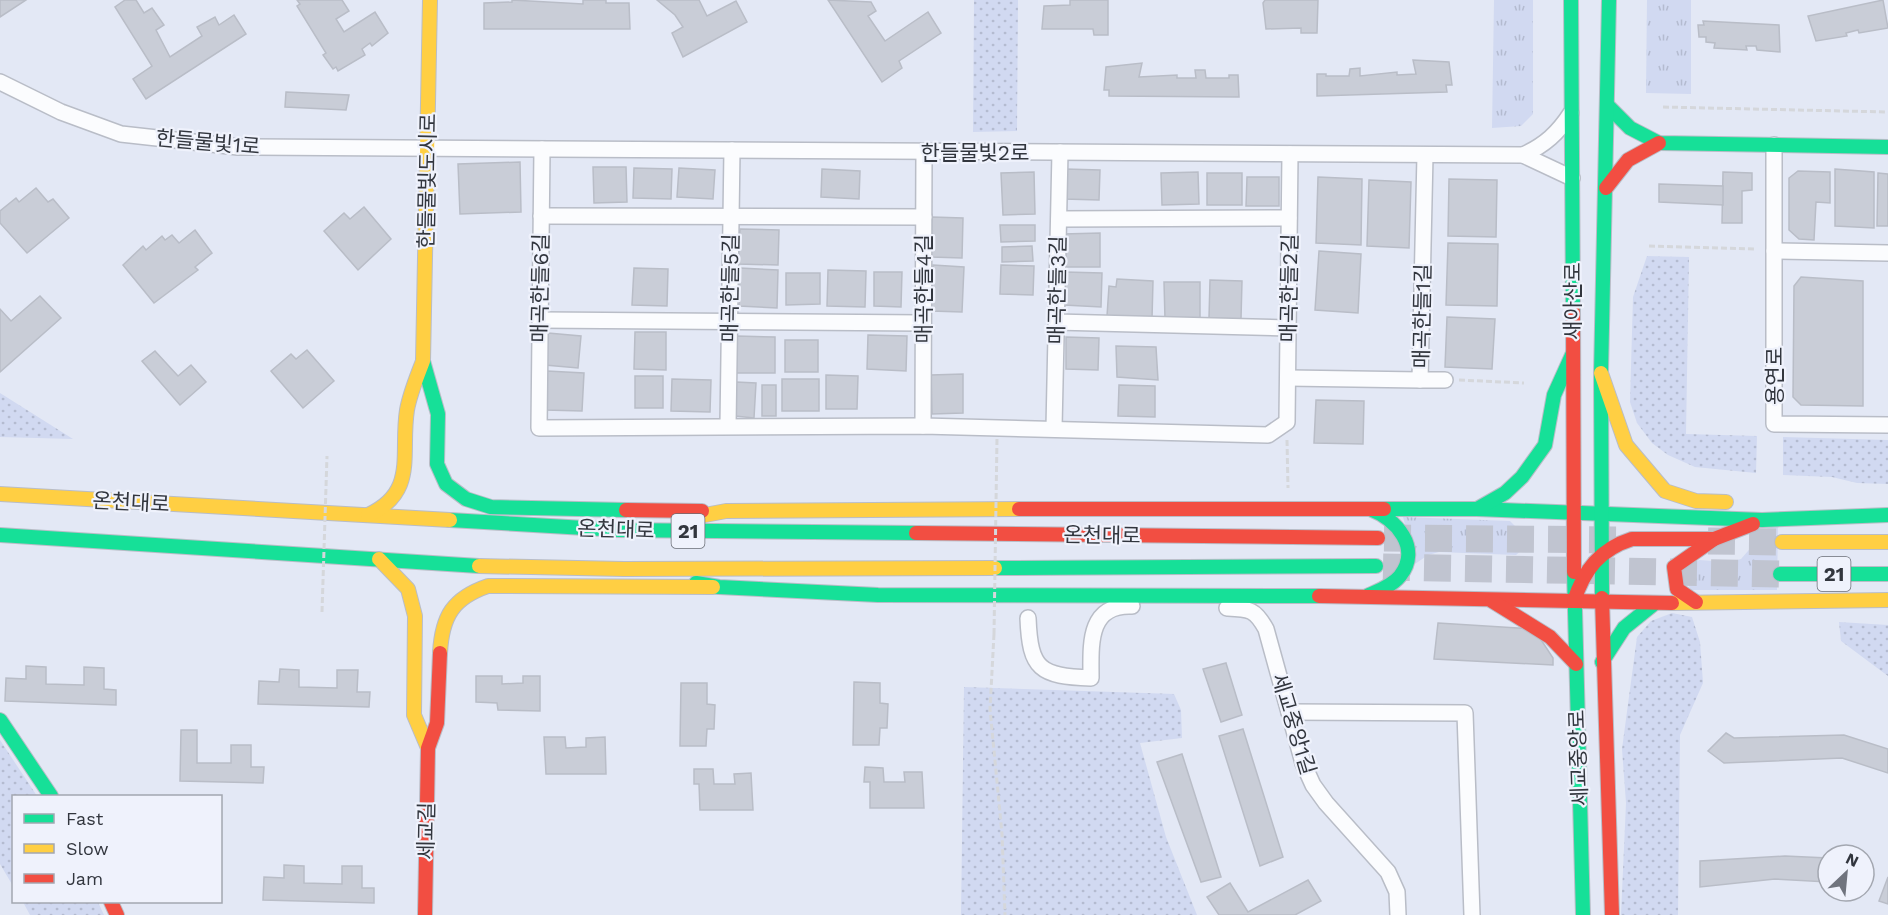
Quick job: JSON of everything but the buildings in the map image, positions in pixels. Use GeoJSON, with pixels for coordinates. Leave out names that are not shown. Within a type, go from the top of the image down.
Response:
{"type":"FeatureCollection","features":[{"type":"Feature","properties":{"kind":"main road","name":"한들물빛도시로"},"geometry":{"type":"LineString","coordinates":[[423,361],[430,0]]}},
{"type":"Feature","properties":{"kind":"main road","name":"새아산로"},"geometry":{"type":"LineString","coordinates":[[1571,0],[1574,601]]}},
{"type":"Feature","properties":{"kind":"main road","name":"새아산로"},"geometry":{"type":"LineString","coordinates":[[1603,602],[1601,373],[1609,0]]}},
{"type":"Feature","properties":{"kind":"main road"},"geometry":{"type":"LineString","coordinates":[[1607,105],[1628,129],[1659,143]]}},
{"type":"Feature","properties":{"kind":"main road"},"geometry":{"type":"LineString","coordinates":[[1606,188],[1618,168],[1636,152],[1659,143],[1888,147]]}},
{"type":"Feature","properties":{"kind":"main road"},"geometry":{"type":"LineString","coordinates":[[1477,508],[1505,493],[1522,477],[1545,445],[1554,395],[1573,353]]}},
{"type":"Feature","properties":{"kind":"main road"},"geometry":{"type":"LineString","coordinates":[[423,361],[438,414],[436,464],[446,484],[465,499],[491,507],[726,512],[1477,508],[1574,514],[1762,520],[1888,515]]}},
{"type":"Feature","properties":{"kind":"main road"},"geometry":{"type":"LineString","coordinates":[[368,515],[384,510],[396,498],[403,483],[407,410],[423,361]]}},
{"type":"Feature","properties":{"kind":"main road"},"geometry":{"type":"LineString","coordinates":[[1601,373],[1626,445],[1665,491],[1696,501],[1738,503]]}},
{"type":"Feature","properties":{"kind":"main road","name":"온천대로"},"geometry":{"type":"LineString","coordinates":[[0,494],[619,530],[1378,538]]}},
{"type":"Feature","properties":{"kind":"main road"},"geometry":{"type":"LineString","coordinates":[[1779,505],[1797,506],[1824,516]]}},
{"type":"Feature","properties":{"kind":"main road"},"geometry":{"type":"LineString","coordinates":[[1366,596],[1391,584],[1402,575],[1407,557],[1406,540],[1402,529],[1383,514],[1369,508]]}},
{"type":"Feature","properties":{"kind":"main road"},"geometry":{"type":"LineString","coordinates":[[619,530],[726,512]]}},
{"type":"Feature","properties":{"kind":"main road"},"geometry":{"type":"LineString","coordinates":[[1574,601],[1580,582],[1602,551],[1632,538],[1714,539],[1741,531],[1762,520]]}},
{"type":"Feature","properties":{"kind":"main road","name":"온천대로"},"geometry":{"type":"LineString","coordinates":[[0,535],[471,566],[624,569],[1376,567]]}},
{"type":"Feature","properties":{"kind":"main road"},"geometry":{"type":"LineString","coordinates":[[1696,603],[1676,591],[1672,582],[1674,567],[1714,539]]}},
{"type":"Feature","properties":{"kind":"main road","name":"21"},"geometry":{"type":"LineString","coordinates":[[1782,542],[1888,542]]}},
{"type":"Feature","properties":{"kind":"main road"},"geometry":{"type":"LineString","coordinates":[[379,559],[408,590],[415,616],[414,715],[428,748]]}},
{"type":"Feature","properties":{"kind":"main road"},"geometry":{"type":"LineString","coordinates":[[624,569],[719,587]]}},
{"type":"Feature","properties":{"kind":"main road","name":"21"},"geometry":{"type":"LineString","coordinates":[[1780,574],[1888,574]]}},
{"type":"Feature","properties":{"kind":"main road"},"geometry":{"type":"LineString","coordinates":[[428,748],[437,723],[441,632],[451,609],[467,593],[488,586],[719,587],[878,596],[1366,596],[1655,603],[1888,600]]}},
{"type":"Feature","properties":{"kind":"main road"},"geometry":{"type":"LineString","coordinates":[[1489,599],[1550,637],[1576,664]]}},
{"type":"Feature","properties":{"kind":"main road","name":"세교중앙로"},"geometry":{"type":"LineString","coordinates":[[1574,601],[1583,915]]}},
{"type":"Feature","properties":{"kind":"main road","name":"세교중앙로"},"geometry":{"type":"LineString","coordinates":[[1603,602],[1602,662],[1612,915]]}},
{"type":"Feature","properties":{"kind":"main road"},"geometry":{"type":"LineString","coordinates":[[1602,662],[1616,635],[1630,619],[1655,603]]}},
{"type":"Feature","properties":{"kind":"main road"},"geometry":{"type":"LineString","coordinates":[[0,720],[50,795]]}},
{"type":"Feature","properties":{"kind":"main road","name":"세교길"},"geometry":{"type":"LineString","coordinates":[[425,915],[428,748]]}},
{"type":"Feature","properties":{"kind":"street","name":"한들물빛1로"},"geometry":{"type":"LineString","coordinates":[[0,82],[61,112],[121,134],[255,148],[428,148]]}},
{"type":"Feature","properties":{"kind":"street"},"geometry":{"type":"LineString","coordinates":[[1523,155],[1544,145],[1560,130],[1571,112]]}},
{"type":"Feature","properties":{"kind":"street","name":"용연로"},"geometry":{"type":"LineString","coordinates":[[1774,145],[1774,424],[1888,424]]}},
{"type":"Feature","properties":{"kind":"street","name":"한들물빛2로"},"geometry":{"type":"LineString","coordinates":[[428,148],[1523,155]]}},
{"type":"Feature","properties":{"kind":"street","name":"매곡한들6길"},"geometry":{"type":"LineString","coordinates":[[542,149],[539,428],[728,426]]}},
{"type":"Feature","properties":{"kind":"street","name":"매곡한들5길"},"geometry":{"type":"LineString","coordinates":[[728,426],[732,150]]}},
{"type":"Feature","properties":{"kind":"street","name":"매곡한들4길"},"geometry":{"type":"LineString","coordinates":[[923,426],[924,151]]}},
{"type":"Feature","properties":{"kind":"street","name":"매곡한들3길"},"geometry":{"type":"LineString","coordinates":[[1054,428],[1060,152]]}},
{"type":"Feature","properties":{"kind":"street","name":"매곡한들2길"},"geometry":{"type":"LineString","coordinates":[[1287,422],[1290,154]]}},
{"type":"Feature","properties":{"kind":"street","name":"매곡한들1길"},"geometry":{"type":"LineString","coordinates":[[1288,378],[1420,380],[1425,155]]}},
{"type":"Feature","properties":{"kind":"street"},"geometry":{"type":"LineString","coordinates":[[1523,155],[1572,178]]}},
{"type":"Feature","properties":{"kind":"street"},"geometry":{"type":"LineString","coordinates":[[541,216],[924,217]]}},
{"type":"Feature","properties":{"kind":"street"},"geometry":{"type":"LineString","coordinates":[[1059,219],[1289,218]]}},
{"type":"Feature","properties":{"kind":"street"},"geometry":{"type":"LineString","coordinates":[[1774,250],[1888,253]]}},
{"type":"Feature","properties":{"kind":"street"},"geometry":{"type":"LineString","coordinates":[[540,320],[923,323]]}},
{"type":"Feature","properties":{"kind":"street"},"geometry":{"type":"LineString","coordinates":[[1056,322],[1288,328]]}},
{"type":"Feature","properties":{"kind":"street"},"geometry":{"type":"LineString","coordinates":[[1420,380],[1445,380]]}},
{"type":"Feature","properties":{"kind":"street"},"geometry":{"type":"LineString","coordinates":[[728,426],[1054,428],[1268,435],[1287,422]]}},
{"type":"Feature","properties":{"kind":"street"},"geometry":{"type":"LineString","coordinates":[[1008,595],[1017,600],[1028,618]]}},
{"type":"Feature","properties":{"kind":"street"},"geometry":{"type":"LineString","coordinates":[[1028,618],[1031,609],[1044,595]]}},
{"type":"Feature","properties":{"kind":"street","name":"세교중앙1길"},"geometry":{"type":"LineString","coordinates":[[1028,618],[1029,650],[1041,667],[1054,676],[1090,678],[1094,627],[1104,612],[1122,605],[1246,609],[1258,614],[1266,629],[1303,763],[1313,785],[1326,803],[1388,872],[1397,892],[1398,915]]}},
{"type":"Feature","properties":{"kind":"street"},"geometry":{"type":"LineString","coordinates":[[1289,711],[1465,713],[1472,915]]}},
{"type":"Feature","properties":{"kind":"path"},"geometry":{"type":"LineString","coordinates":[[1663,107],[1888,112]]}},
{"type":"Feature","properties":{"kind":"path"},"geometry":{"type":"LineString","coordinates":[[1649,246],[1755,249]]}},
{"type":"Feature","properties":{"kind":"path"},"geometry":{"type":"LineString","coordinates":[[1445,380],[1524,383]]}},
{"type":"Feature","properties":{"kind":"path"},"geometry":{"type":"LineString","coordinates":[[1287,422],[1288,490]]}},
{"type":"Feature","properties":{"kind":"path"},"geometry":{"type":"LineString","coordinates":[[997,438],[994,634],[990,709],[1002,834],[1005,915]]}},
{"type":"Feature","properties":{"kind":"path"},"geometry":{"type":"LineString","coordinates":[[322,612],[327,456]]}},
{"type":"Feature","properties":{"kind":"green space"},"geometry":{"type":"Polygon","coordinates":[[[974,0],[1018,0],[1017,131],[973,132],[974,0]]]}},
{"type":"Feature","properties":{"kind":"green space"},"geometry":{"type":"Polygon","coordinates":[[[1494,0],[1533,0],[1533,114],[1521,126],[1492,128],[1494,0]]]}},
{"type":"Feature","properties":{"kind":"green space"},"geometry":{"type":"Polygon","coordinates":[[[1647,0],[1691,0],[1691,94],[1646,93],[1647,0]]]}},
{"type":"Feature","properties":{"kind":"green space"},"geometry":{"type":"Polygon","coordinates":[[[1647,256],[1689,257],[1686,434],[1757,436],[1756,473],[1695,467],[1668,455],[1652,443],[1637,423],[1630,402],[1633,297],[1647,256]]]}},
{"type":"Feature","properties":{"kind":"green space"},"geometry":{"type":"Polygon","coordinates":[[[0,393],[73,439],[0,437],[0,393]]]}},
{"type":"Feature","properties":{"kind":"green space"},"geometry":{"type":"Polygon","coordinates":[[[1783,437],[1888,440],[1888,484],[1857,483],[1832,477],[1783,475],[1783,437]]]}},
{"type":"Feature","properties":{"kind":"green space"},"geometry":{"type":"Polygon","coordinates":[[[1403,517],[1510,521],[1520,531],[1523,549],[1516,555],[1439,552],[1428,555],[1415,564],[1403,517]]]}},
{"type":"Feature","properties":{"kind":"green space"},"geometry":{"type":"Polygon","coordinates":[[[1778,525],[1777,590],[1691,590],[1681,572],[1699,560],[1729,562],[1741,559],[1768,528],[1778,525]]]}},
{"type":"Feature","properties":{"kind":"green space"},"geometry":{"type":"Polygon","coordinates":[[[1672,613],[1692,617],[1700,642],[1703,683],[1680,735],[1678,915],[1621,915],[1626,803],[1622,749],[1637,637],[1651,621],[1672,613]]]}},
{"type":"Feature","properties":{"kind":"green space"},"geometry":{"type":"Polygon","coordinates":[[[1839,622],[1888,625],[1888,676],[1841,641],[1839,622]]]}},
{"type":"Feature","properties":{"kind":"green space"},"geometry":{"type":"Polygon","coordinates":[[[964,687],[1174,694],[1181,710],[1182,738],[1140,743],[1166,837],[1197,915],[961,915],[964,687]]]}},
{"type":"Feature","properties":{"kind":"green space"},"geometry":{"type":"Polygon","coordinates":[[[0,740],[36,795],[12,795],[12,884],[0,864],[0,740]]]}},
{"type":"Feature","properties":{"kind":"green space"},"geometry":{"type":"Polygon","coordinates":[[[24,903],[98,903],[104,915],[30,915],[24,903]]]}},
{"type":"Feature","properties":{"kind":"tunnel"},"geometry":{"type":"LineString","coordinates":[[1384,538],[1628,540]]}},
{"type":"Feature","properties":{"kind":"tunnel"},"geometry":{"type":"LineString","coordinates":[[1708,541],[1782,542]]}},
{"type":"Feature","properties":{"kind":"tunnel"},"geometry":{"type":"LineString","coordinates":[[1383,567],[1780,574]]}},
{"type":"Feature","properties":{"kind":"traffic: fast"},"geometry":{"type":"LineString","coordinates":[[1571,0],[1573,311]]}},
{"type":"Feature","properties":{"kind":"traffic: fast"},"geometry":{"type":"LineString","coordinates":[[1602,598],[1601,373],[1609,0]]}},
{"type":"Feature","properties":{"kind":"traffic: fast"},"geometry":{"type":"LineString","coordinates":[[1607,105],[1630,128],[1659,143],[1888,147]]}},
{"type":"Feature","properties":{"kind":"traffic: fast"},"geometry":{"type":"LineString","coordinates":[[1477,509],[1505,493],[1522,477],[1545,445],[1554,395],[1573,353]]}},
{"type":"Feature","properties":{"kind":"traffic: fast"},"geometry":{"type":"LineString","coordinates":[[423,361],[438,414],[437,464],[446,484],[466,499],[491,507],[626,510]]}},
{"type":"Feature","properties":{"kind":"traffic: fast"},"geometry":{"type":"LineString","coordinates":[[1367,596],[1397,580],[1406,565],[1408,555],[1407,545],[1397,527],[1370,509]]}},
{"type":"Feature","properties":{"kind":"traffic: fast"},"geometry":{"type":"LineString","coordinates":[[1384,509],[1477,509],[1762,520],[1888,515]]}},
{"type":"Feature","properties":{"kind":"traffic: fast"},"geometry":{"type":"LineString","coordinates":[[450,520],[619,530],[916,533]]}},
{"type":"Feature","properties":{"kind":"traffic: fast"},"geometry":{"type":"LineString","coordinates":[[0,535],[479,566]]}},
{"type":"Feature","properties":{"kind":"traffic: fast"},"geometry":{"type":"LineString","coordinates":[[995,568],[1376,566]]}},
{"type":"Feature","properties":{"kind":"traffic: fast"},"geometry":{"type":"LineString","coordinates":[[1574,572],[1583,915]]}},
{"type":"Feature","properties":{"kind":"traffic: fast"},"geometry":{"type":"LineString","coordinates":[[1780,574],[1888,574]]}},
{"type":"Feature","properties":{"kind":"traffic: fast"},"geometry":{"type":"LineString","coordinates":[[696,583],[719,587],[878,595],[1319,596]]}},
{"type":"Feature","properties":{"kind":"traffic: fast"},"geometry":{"type":"LineString","coordinates":[[1602,662],[1624,628],[1655,603]]}},
{"type":"Feature","properties":{"kind":"traffic: fast"},"geometry":{"type":"LineString","coordinates":[[0,720],[50,795]]}},
{"type":"Feature","properties":{"kind":"traffic: slow"},"geometry":{"type":"LineString","coordinates":[[368,515],[384,506],[394,495],[400,483],[404,470],[407,410],[423,361],[430,0]]}},
{"type":"Feature","properties":{"kind":"traffic: slow"},"geometry":{"type":"LineString","coordinates":[[1601,373],[1626,445],[1665,491],[1696,501],[1726,502]]}},
{"type":"Feature","properties":{"kind":"traffic: slow"},"geometry":{"type":"LineString","coordinates":[[0,494],[450,520]]}},
{"type":"Feature","properties":{"kind":"traffic: slow"},"geometry":{"type":"LineString","coordinates":[[684,519],[726,511],[1019,509]]}},
{"type":"Feature","properties":{"kind":"traffic: slow"},"geometry":{"type":"LineString","coordinates":[[1782,542],[1888,542]]}},
{"type":"Feature","properties":{"kind":"traffic: slow"},"geometry":{"type":"LineString","coordinates":[[379,559],[408,589],[415,616],[414,715],[428,748]]}},
{"type":"Feature","properties":{"kind":"traffic: slow"},"geometry":{"type":"LineString","coordinates":[[479,566],[624,569],[995,568]]}},
{"type":"Feature","properties":{"kind":"traffic: slow"},"geometry":{"type":"LineString","coordinates":[[440,653],[443,629],[452,610],[466,596],[488,586],[713,587]]}},
{"type":"Feature","properties":{"kind":"traffic: slow"},"geometry":{"type":"LineString","coordinates":[[1672,603],[1888,600]]}},
{"type":"Feature","properties":{"kind":"traffic: jam"},"geometry":{"type":"LineString","coordinates":[[1606,188],[1628,160],[1659,143]]}},
{"type":"Feature","properties":{"kind":"traffic: jam"},"geometry":{"type":"LineString","coordinates":[[1573,311],[1574,572]]}},
{"type":"Feature","properties":{"kind":"traffic: jam"},"geometry":{"type":"LineString","coordinates":[[1019,509],[1384,509]]}},
{"type":"Feature","properties":{"kind":"traffic: jam"},"geometry":{"type":"LineString","coordinates":[[626,510],[702,511]]}},
{"type":"Feature","properties":{"kind":"traffic: jam"},"geometry":{"type":"LineString","coordinates":[[1574,601],[1588,570],[1602,555],[1621,543],[1632,539],[1714,539],[1753,524]]}},
{"type":"Feature","properties":{"kind":"traffic: jam"},"geometry":{"type":"LineString","coordinates":[[916,533],[1378,538]]}},
{"type":"Feature","properties":{"kind":"traffic: jam"},"geometry":{"type":"LineString","coordinates":[[1696,602],[1677,589],[1674,567],[1714,539]]}},
{"type":"Feature","properties":{"kind":"traffic: jam"},"geometry":{"type":"LineString","coordinates":[[1319,596],[1672,603]]}},
{"type":"Feature","properties":{"kind":"traffic: jam"},"geometry":{"type":"LineString","coordinates":[[1602,598],[1612,915]]}},
{"type":"Feature","properties":{"kind":"traffic: jam"},"geometry":{"type":"LineString","coordinates":[[1492,601],[1550,637],[1576,664]]}},
{"type":"Feature","properties":{"kind":"traffic: jam"},"geometry":{"type":"LineString","coordinates":[[425,915],[428,748],[437,723],[440,653]]}},
{"type":"Feature","properties":{"kind":"traffic: jam"},"geometry":{"type":"LineString","coordinates":[[111,903],[117,915]]}}]}
